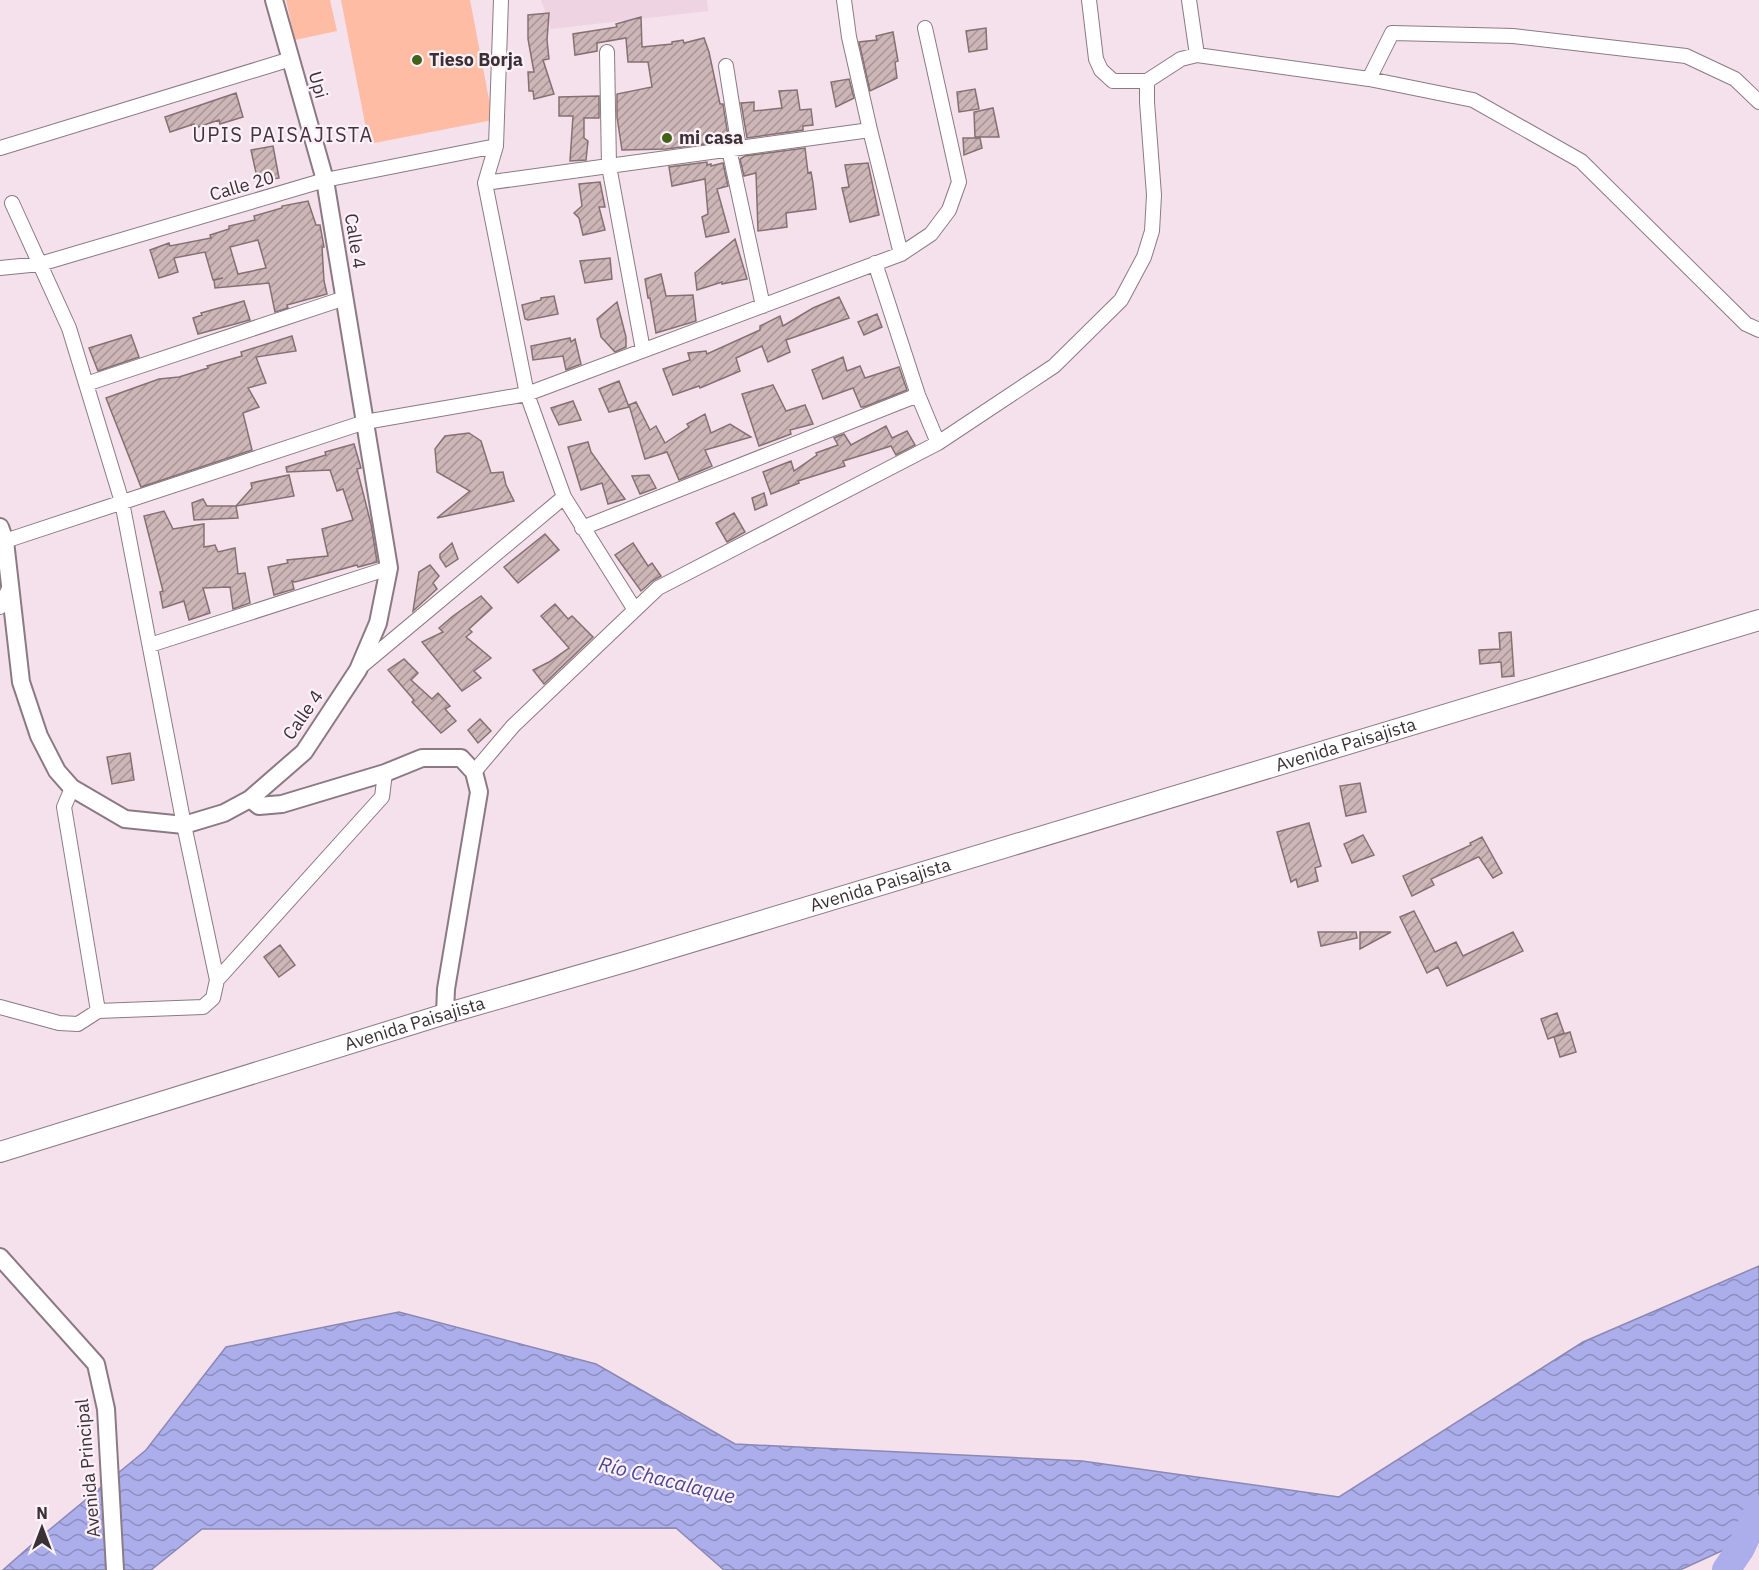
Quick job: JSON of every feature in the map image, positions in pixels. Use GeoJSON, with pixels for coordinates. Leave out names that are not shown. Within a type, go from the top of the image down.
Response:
{"type":"FeatureCollection","features":[{"type":"Feature","properties":{"kind":"main road","name":"Avenida Paisajista"},"geometry":{"type":"LineString","coordinates":[[0,1152],[445,1014],[632,960],[1759,620]]}},
{"type":"Feature","properties":{"kind":"street","name":"Upi"},"geometry":{"type":"LineString","coordinates":[[274,0],[325,180]]}},
{"type":"Feature","properties":{"kind":"street"},"geometry":{"type":"LineString","coordinates":[[501,0],[496,146],[485,183],[527,394],[564,497],[635,610]]}},
{"type":"Feature","properties":{"kind":"street"},"geometry":{"type":"LineString","coordinates":[[844,0],[849,37],[901,254]]}},
{"type":"Feature","properties":{"kind":"street"},"geometry":{"type":"LineString","coordinates":[[1089,0],[1096,58],[1101,70],[1113,81],[1147,81],[1181,59],[1197,54],[1369,79],[1473,100],[1581,161],[1746,324],[1759,330]]}},
{"type":"Feature","properties":{"kind":"street"},"geometry":{"type":"LineString","coordinates":[[1189,0],[1197,54]]}},
{"type":"Feature","properties":{"kind":"street"},"geometry":{"type":"LineString","coordinates":[[2,534],[122,502],[365,422],[527,394],[901,254],[931,234],[949,210],[959,182],[925,28]]}},
{"type":"Feature","properties":{"kind":"street"},"geometry":{"type":"LineString","coordinates":[[1369,79],[1392,33],[1513,36],[1686,56],[1735,79],[1759,102]]}},
{"type":"Feature","properties":{"kind":"street"},"geometry":{"type":"LineString","coordinates":[[607,52],[609,166],[643,350]]}},
{"type":"Feature","properties":{"kind":"street"},"geometry":{"type":"LineString","coordinates":[[0,148],[291,59]]}},
{"type":"Feature","properties":{"kind":"street"},"geometry":{"type":"LineString","coordinates":[[726,66],[734,149],[762,306]]}},
{"type":"Feature","properties":{"kind":"street"},"geometry":{"type":"LineString","coordinates":[[474,772],[513,726],[658,588],[938,443],[1054,366],[1121,300],[1144,257],[1152,231],[1154,195],[1147,81]]}},
{"type":"Feature","properties":{"kind":"street"},"geometry":{"type":"LineString","coordinates":[[485,183],[870,130]]}},
{"type":"Feature","properties":{"kind":"street","name":"Calle 20"},"geometry":{"type":"LineString","coordinates":[[0,268],[40,264],[325,180],[496,146]]}},
{"type":"Feature","properties":{"kind":"street","name":"Calle 4"},"geometry":{"type":"LineString","coordinates":[[2,534],[21,681],[39,736],[57,771],[72,788],[125,819],[184,825],[224,813],[250,798],[304,752],[357,670],[378,623],[389,568],[325,180]]}},
{"type":"Feature","properties":{"kind":"street"},"geometry":{"type":"LineString","coordinates":[[0,1007],[59,1023],[78,1024],[98,1011],[203,1007],[213,998],[217,980],[184,825],[122,502],[69,328],[12,203]]}},
{"type":"Feature","properties":{"kind":"street"},"geometry":{"type":"LineString","coordinates":[[875,263],[918,395],[938,443]]}},
{"type":"Feature","properties":{"kind":"street"},"geometry":{"type":"LineString","coordinates":[[86,384],[345,298]]}},
{"type":"Feature","properties":{"kind":"street"},"geometry":{"type":"LineString","coordinates":[[582,528],[918,395]]}},
{"type":"Feature","properties":{"kind":"street"},"geometry":{"type":"LineString","coordinates":[[357,670],[564,497]]}},
{"type":"Feature","properties":{"kind":"street"},"geometry":{"type":"LineString","coordinates":[[150,645],[389,568]]}},
{"type":"Feature","properties":{"kind":"street"},"geometry":{"type":"LineString","coordinates":[[0,607],[9,589]]}},
{"type":"Feature","properties":{"kind":"street"},"geometry":{"type":"LineString","coordinates":[[250,798],[260,806],[282,804],[385,773],[422,758],[461,758],[474,772],[479,792],[446,988],[445,1014]]}},
{"type":"Feature","properties":{"kind":"street"},"geometry":{"type":"LineString","coordinates":[[217,980],[382,797],[385,773]]}},
{"type":"Feature","properties":{"kind":"street"},"geometry":{"type":"LineString","coordinates":[[72,788],[64,807],[98,1011]]}},
{"type":"Feature","properties":{"kind":"street","name":"Avenida Principal"},"geometry":{"type":"LineString","coordinates":[[0,1257],[96,1364],[106,1409],[116,1570]]}},
{"type":"Feature","properties":{"kind":"shaded area"},"geometry":{"type":"Polygon","coordinates":[[[286,0],[330,0],[337,31],[295,40],[286,0]]]}},
{"type":"Feature","properties":{"kind":"shaded area","name":"Tieso Borja"},"geometry":{"type":"Polygon","coordinates":[[[341,0],[470,0],[493,120],[369,144],[341,0]]]}},
{"type":"Feature","properties":{"kind":"shaded area"},"geometry":{"type":"Polygon","coordinates":[[[541,0],[707,0],[708,11],[551,29],[541,0]]]}},
{"type":"Feature","properties":{"kind":"water"},"geometry":{"type":"Polygon","coordinates":[[[1759,1266],[1759,1534],[1680,1570],[724,1570],[676,1528],[202,1529],[151,1570],[3,1570],[146,1450],[226,1347],[399,1312],[596,1364],[735,1444],[1082,1461],[1339,1497],[1583,1342],[1759,1266]]]}},
{"type":"Feature","properties":{"kind":"building"},"geometry":{"type":"Polygon","coordinates":[[[549,13],[547,40],[549,59],[543,60],[554,94],[534,99],[533,91],[529,91],[528,72],[534,72],[528,39],[528,15],[549,13]]]}},
{"type":"Feature","properties":{"kind":"building"},"geometry":{"type":"Polygon","coordinates":[[[641,17],[642,47],[672,44],[672,42],[683,40],[684,43],[704,38],[720,104],[723,104],[728,136],[704,139],[705,144],[666,149],[622,150],[617,117],[617,94],[652,87],[648,62],[628,62],[626,38],[597,43],[597,51],[575,55],[573,34],[617,27],[616,24],[641,17]]]}},
{"type":"Feature","properties":{"kind":"building"},"geometry":{"type":"Polygon","coordinates":[[[986,28],[987,49],[969,52],[966,31],[986,28]]]}},
{"type":"Feature","properties":{"kind":"building"},"geometry":{"type":"Polygon","coordinates":[[[893,32],[898,61],[895,62],[897,78],[870,91],[859,42],[877,40],[876,36],[893,32]]]}},
{"type":"Feature","properties":{"kind":"building"},"geometry":{"type":"Polygon","coordinates":[[[849,79],[854,98],[836,107],[831,82],[849,79]]]}},
{"type":"Feature","properties":{"kind":"building"},"geometry":{"type":"Polygon","coordinates":[[[975,89],[979,109],[959,112],[957,92],[975,89]]]}},
{"type":"Feature","properties":{"kind":"building"},"geometry":{"type":"Polygon","coordinates":[[[797,90],[800,110],[811,109],[813,125],[803,126],[803,130],[747,138],[741,103],[754,102],[754,111],[782,108],[779,91],[797,90]]]}},
{"type":"Feature","properties":{"kind":"building"},"geometry":{"type":"Polygon","coordinates":[[[236,93],[243,117],[220,124],[219,120],[195,128],[194,124],[170,132],[165,117],[236,93]]]}},
{"type":"Feature","properties":{"kind":"building"},"geometry":{"type":"Polygon","coordinates":[[[599,96],[599,118],[584,118],[584,138],[588,141],[586,160],[570,161],[573,116],[559,116],[559,97],[599,96]]]}},
{"type":"Feature","properties":{"kind":"building"},"geometry":{"type":"Polygon","coordinates":[[[993,108],[999,137],[975,137],[974,112],[993,108]]]}},
{"type":"Feature","properties":{"kind":"building"},"geometry":{"type":"Polygon","coordinates":[[[963,138],[980,138],[982,148],[964,155],[963,138]]]}},
{"type":"Feature","properties":{"kind":"building"},"geometry":{"type":"Polygon","coordinates":[[[273,146],[279,178],[258,182],[251,150],[273,146]]]}},
{"type":"Feature","properties":{"kind":"building"},"geometry":{"type":"Polygon","coordinates":[[[805,148],[816,209],[786,213],[787,227],[758,231],[756,173],[744,176],[740,159],[745,156],[805,148]]]}},
{"type":"Feature","properties":{"kind":"building"},"geometry":{"type":"Polygon","coordinates":[[[707,162],[707,165],[711,164],[711,166],[723,163],[728,186],[717,189],[729,232],[706,237],[702,217],[708,214],[705,179],[672,186],[669,167],[707,162]]]}},
{"type":"Feature","properties":{"kind":"building"},"geometry":{"type":"Polygon","coordinates":[[[868,163],[879,215],[850,222],[842,188],[849,187],[845,165],[868,163]]]}},
{"type":"Feature","properties":{"kind":"building"},"geometry":{"type":"Polygon","coordinates":[[[600,182],[605,207],[599,207],[605,230],[583,235],[579,218],[574,213],[582,206],[579,184],[600,182]]]}},
{"type":"Feature","properties":{"kind":"building"},"geometry":{"type":"Polygon","coordinates":[[[308,201],[316,225],[320,225],[327,294],[287,305],[288,308],[275,312],[269,283],[215,288],[214,280],[223,278],[213,280],[205,252],[174,258],[178,272],[159,278],[150,250],[169,243],[170,246],[211,238],[210,235],[229,229],[229,226],[255,220],[254,216],[282,208],[282,206],[308,201]],[[258,240],[230,247],[238,274],[266,268],[258,240]]]}},
{"type":"Feature","properties":{"kind":"building"},"geometry":{"type":"Polygon","coordinates":[[[735,239],[747,279],[722,284],[722,282],[697,290],[695,273],[735,239]]]}},
{"type":"Feature","properties":{"kind":"building"},"geometry":{"type":"Polygon","coordinates":[[[610,258],[612,279],[585,283],[580,261],[610,258]]]}},
{"type":"Feature","properties":{"kind":"building"},"geometry":{"type":"Polygon","coordinates":[[[661,274],[666,296],[693,295],[696,321],[656,333],[645,279],[661,274]]]}},
{"type":"Feature","properties":{"kind":"building"},"geometry":{"type":"Polygon","coordinates":[[[554,296],[558,314],[525,319],[522,305],[554,296]]]}},
{"type":"Feature","properties":{"kind":"building"},"geometry":{"type":"Polygon","coordinates":[[[839,297],[849,318],[786,340],[790,352],[768,362],[762,346],[736,358],[740,371],[700,388],[699,386],[673,395],[663,369],[690,360],[688,353],[706,351],[707,354],[760,330],[760,326],[780,316],[783,326],[813,308],[839,297]]]}},
{"type":"Feature","properties":{"kind":"building"},"geometry":{"type":"Polygon","coordinates":[[[244,301],[250,320],[198,334],[193,318],[202,315],[201,313],[244,301]]]}},
{"type":"Feature","properties":{"kind":"building"},"geometry":{"type":"Polygon","coordinates":[[[617,302],[626,337],[626,347],[615,352],[601,337],[597,319],[617,302]]]}},
{"type":"Feature","properties":{"kind":"building"},"geometry":{"type":"Polygon","coordinates":[[[877,314],[882,327],[864,335],[858,322],[877,314]]]}},
{"type":"Feature","properties":{"kind":"building"},"geometry":{"type":"Polygon","coordinates":[[[131,335],[139,357],[98,371],[89,348],[131,335]]]}},
{"type":"Feature","properties":{"kind":"building"},"geometry":{"type":"Polygon","coordinates":[[[292,336],[296,351],[256,357],[266,383],[248,388],[259,407],[243,413],[252,450],[141,487],[106,398],[159,379],[179,377],[208,368],[207,366],[242,356],[241,352],[292,336]]]}},
{"type":"Feature","properties":{"kind":"building"},"geometry":{"type":"Polygon","coordinates":[[[570,338],[571,342],[575,339],[581,364],[566,370],[563,356],[533,360],[531,346],[570,338]]]}},
{"type":"Feature","properties":{"kind":"building"},"geometry":{"type":"Polygon","coordinates":[[[843,357],[847,371],[860,366],[865,378],[899,367],[907,390],[864,407],[861,407],[853,388],[823,399],[812,370],[843,357]]]}},
{"type":"Feature","properties":{"kind":"building"},"geometry":{"type":"Polygon","coordinates":[[[619,381],[629,407],[609,412],[599,389],[619,381]]]}},
{"type":"Feature","properties":{"kind":"building"},"geometry":{"type":"Polygon","coordinates":[[[773,385],[786,411],[805,405],[813,424],[790,430],[791,434],[759,446],[742,394],[773,385]]]}},
{"type":"Feature","properties":{"kind":"building"},"geometry":{"type":"Polygon","coordinates":[[[573,401],[581,420],[559,425],[551,408],[573,401]]]}},
{"type":"Feature","properties":{"kind":"building"},"geometry":{"type":"Polygon","coordinates":[[[636,402],[650,430],[656,426],[665,443],[689,427],[687,424],[705,414],[711,433],[730,424],[751,437],[705,450],[712,466],[679,480],[667,452],[645,459],[629,405],[636,402]]]}},
{"type":"Feature","properties":{"kind":"building"},"geometry":{"type":"Polygon","coordinates":[[[886,426],[892,438],[907,431],[915,445],[896,455],[891,446],[843,461],[845,466],[798,481],[799,483],[771,494],[763,472],[791,461],[794,471],[817,455],[816,453],[838,445],[834,438],[844,434],[851,445],[886,426]]]}},
{"type":"Feature","properties":{"kind":"building"},"geometry":{"type":"Polygon","coordinates":[[[469,433],[481,441],[491,473],[503,472],[506,485],[514,501],[437,518],[470,491],[437,472],[435,449],[445,436],[469,433]]]}},
{"type":"Feature","properties":{"kind":"building"},"geometry":{"type":"Polygon","coordinates":[[[588,442],[591,452],[625,499],[608,504],[602,483],[581,490],[568,447],[588,442]]]}},
{"type":"Feature","properties":{"kind":"building"},"geometry":{"type":"Polygon","coordinates":[[[354,444],[361,468],[357,469],[371,524],[377,562],[292,581],[294,589],[274,595],[268,567],[288,563],[287,560],[328,556],[322,529],[353,520],[343,489],[337,491],[330,470],[287,472],[286,467],[354,444]]]}},
{"type":"Feature","properties":{"kind":"building"},"geometry":{"type":"Polygon","coordinates":[[[289,475],[294,496],[236,506],[252,488],[251,483],[289,475]]]}},
{"type":"Feature","properties":{"kind":"building"},"geometry":{"type":"Polygon","coordinates":[[[649,475],[656,488],[640,494],[632,476],[649,475]]]}},
{"type":"Feature","properties":{"kind":"building"},"geometry":{"type":"Polygon","coordinates":[[[764,493],[767,505],[755,510],[752,498],[764,493]]]}},
{"type":"Feature","properties":{"kind":"building"},"geometry":{"type":"Polygon","coordinates":[[[203,499],[207,506],[236,506],[238,518],[194,520],[192,503],[203,499]]]}},
{"type":"Feature","properties":{"kind":"building"},"geometry":{"type":"Polygon","coordinates":[[[164,511],[173,529],[204,524],[204,547],[215,545],[218,552],[235,548],[238,574],[245,573],[250,603],[233,609],[230,587],[203,588],[210,613],[189,620],[184,601],[163,608],[160,592],[163,591],[144,516],[164,511]]]}},
{"type":"Feature","properties":{"kind":"building"},"geometry":{"type":"Polygon","coordinates":[[[734,513],[745,532],[727,542],[716,523],[734,513]]]}},
{"type":"Feature","properties":{"kind":"building"},"geometry":{"type":"Polygon","coordinates":[[[545,534],[559,550],[518,583],[504,567],[545,534]]]}},
{"type":"Feature","properties":{"kind":"building"},"geometry":{"type":"Polygon","coordinates":[[[452,543],[458,559],[446,567],[440,554],[452,543]]]}},
{"type":"Feature","properties":{"kind":"building"},"geometry":{"type":"Polygon","coordinates":[[[633,543],[648,566],[652,563],[661,576],[641,591],[615,555],[633,543]]]}},
{"type":"Feature","properties":{"kind":"building"},"geometry":{"type":"Polygon","coordinates":[[[430,565],[439,576],[433,583],[437,589],[413,611],[419,572],[430,565]]]}},
{"type":"Feature","properties":{"kind":"building"},"geometry":{"type":"Polygon","coordinates":[[[481,596],[492,608],[469,629],[472,632],[466,637],[491,658],[474,671],[481,678],[462,691],[422,642],[443,632],[439,628],[481,596]]]}},
{"type":"Feature","properties":{"kind":"building"},"geometry":{"type":"Polygon","coordinates":[[[555,604],[568,619],[572,616],[593,637],[544,684],[533,670],[569,648],[541,616],[555,604]]]}},
{"type":"Feature","properties":{"kind":"building"},"geometry":{"type":"Polygon","coordinates":[[[1511,632],[1514,676],[1502,677],[1501,662],[1480,664],[1479,650],[1500,649],[1499,633],[1511,632]]]}},
{"type":"Feature","properties":{"kind":"building"},"geometry":{"type":"Polygon","coordinates":[[[404,659],[418,673],[411,680],[432,699],[438,693],[450,706],[445,709],[456,721],[441,733],[412,702],[414,700],[388,670],[404,659]]]}},
{"type":"Feature","properties":{"kind":"building"},"geometry":{"type":"Polygon","coordinates":[[[480,719],[491,731],[478,743],[468,730],[480,719]]]}},
{"type":"Feature","properties":{"kind":"building"},"geometry":{"type":"Polygon","coordinates":[[[130,753],[134,780],[112,784],[107,757],[130,753]]]}},
{"type":"Feature","properties":{"kind":"building"},"geometry":{"type":"Polygon","coordinates":[[[1360,783],[1366,812],[1346,816],[1340,786],[1360,783]]]}},
{"type":"Feature","properties":{"kind":"building"},"geometry":{"type":"Polygon","coordinates":[[[1309,823],[1321,866],[1315,868],[1318,881],[1298,887],[1296,879],[1291,882],[1277,832],[1309,823]]]}},
{"type":"Feature","properties":{"kind":"building"},"geometry":{"type":"Polygon","coordinates":[[[1363,835],[1374,855],[1352,863],[1344,844],[1363,835]]]}},
{"type":"Feature","properties":{"kind":"building"},"geometry":{"type":"Polygon","coordinates":[[[1482,837],[1502,873],[1493,878],[1478,857],[1431,879],[1434,885],[1412,896],[1403,876],[1471,845],[1470,843],[1482,837]]]}},
{"type":"Feature","properties":{"kind":"building"},"geometry":{"type":"Polygon","coordinates":[[[1414,911],[1435,952],[1456,942],[1463,956],[1513,932],[1523,951],[1447,986],[1438,967],[1427,973],[1400,917],[1414,911]]]}},
{"type":"Feature","properties":{"kind":"building"},"geometry":{"type":"Polygon","coordinates":[[[1318,932],[1356,932],[1357,938],[1321,946],[1318,932]]]}},
{"type":"Feature","properties":{"kind":"building"},"geometry":{"type":"Polygon","coordinates":[[[1360,932],[1391,932],[1360,949],[1360,932]]]}},
{"type":"Feature","properties":{"kind":"building"},"geometry":{"type":"Polygon","coordinates":[[[280,945],[295,965],[279,977],[264,957],[280,945]]]}},
{"type":"Feature","properties":{"kind":"building"},"geometry":{"type":"Polygon","coordinates":[[[1557,1013],[1564,1033],[1548,1039],[1541,1019],[1557,1013]]]}},
{"type":"Feature","properties":{"kind":"building"},"geometry":{"type":"Polygon","coordinates":[[[1570,1032],[1576,1052],[1560,1057],[1554,1037],[1570,1032]]]}},
{"type":"Feature","properties":{"kind":"waterway","name":"Río Chacalaque"},"geometry":{"type":"LineString","coordinates":[[1726,1570],[1741,1548],[1759,1509]]}},
{"type":"Feature","properties":{"kind":"place","name":"Tieso Borja"},"geometry":{"type":"Point","coordinates":[417,60]}},
{"type":"Feature","properties":{"kind":"place","name":"mi casa"},"geometry":{"type":"Point","coordinates":[667,138]}},
{"type":"Feature","properties":{"kind":"district","name":"UPIS PAISAJISTA"},"geometry":{"type":"Point","coordinates":[283,135]}}]}
